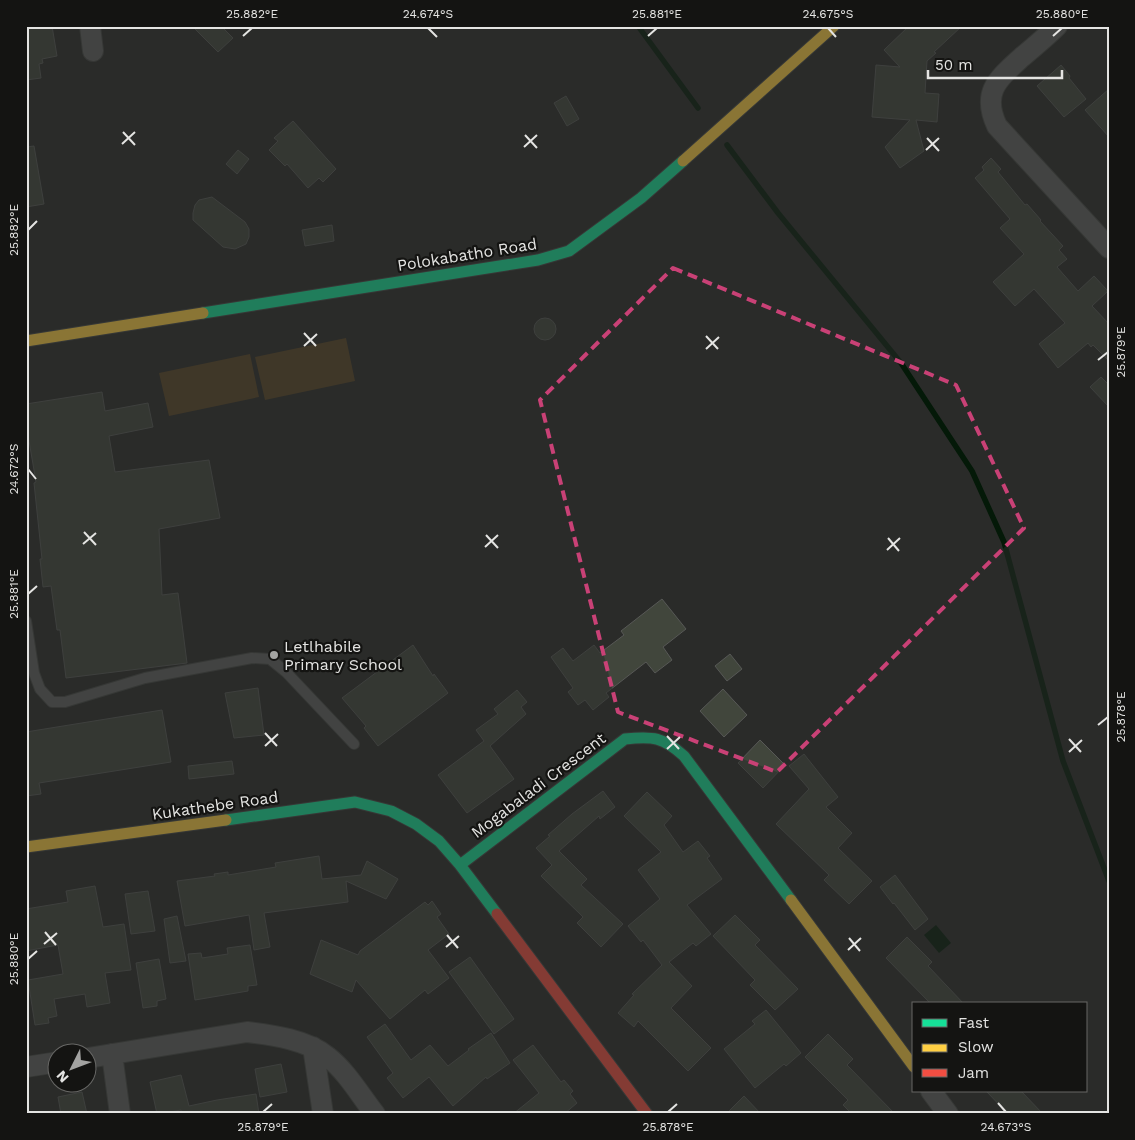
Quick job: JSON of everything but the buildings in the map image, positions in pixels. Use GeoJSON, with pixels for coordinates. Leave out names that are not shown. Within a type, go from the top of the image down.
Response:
{"type":"FeatureCollection","features":[{"type":"Feature","properties":{"kind":"street"},"geometry":{"type":"LineString","coordinates":[[90,26],[93,51]]}},
{"type":"Feature","properties":{"kind":"street","name":"Polokabatho Road"},"geometry":{"type":"LineString","coordinates":[[26,341],[538,260],[568,251],[640,198],[834,26]]}},
{"type":"Feature","properties":{"kind":"street"},"geometry":{"type":"LineString","coordinates":[[1057,26],[999,78],[991,95],[992,114],[998,126],[1109,248]]}},
{"type":"Feature","properties":{"kind":"street","name":"Mogabaladi Crescent"},"geometry":{"type":"LineString","coordinates":[[460,865],[625,739],[649,736],[668,742],[684,756],[912,1064]]}},
{"type":"Feature","properties":{"kind":"street","name":"Kukathebe Road"},"geometry":{"type":"LineString","coordinates":[[26,847],[355,802],[376,805],[406,818],[425,829],[460,865],[647,1114]]}},
{"type":"Feature","properties":{"kind":"street"},"geometry":{"type":"LineString","coordinates":[[98,1056],[247,1032],[268,1034],[313,1047],[328,1057],[340,1068],[375,1114]]}},
{"type":"Feature","properties":{"kind":"street"},"geometry":{"type":"LineString","coordinates":[[313,1047],[323,1114]]}},
{"type":"Feature","properties":{"kind":"street"},"geometry":{"type":"LineString","coordinates":[[112,1054],[120,1114]]}},
{"type":"Feature","properties":{"kind":"street"},"geometry":{"type":"LineString","coordinates":[[26,1067],[48,1064]]}},
{"type":"Feature","properties":{"kind":"street"},"geometry":{"type":"LineString","coordinates":[[933,1092],[948,1114]]}},
{"type":"Feature","properties":{"kind":"lane"},"geometry":{"type":"LineString","coordinates":[[26,621],[34,673],[40,689],[52,702],[65,702],[145,678],[252,658],[270,659],[286,672],[354,744]]}},
{"type":"Feature","properties":{"kind":"highlighted area"},"geometry":{"type":"Polygon","coordinates":[[[673,268],[956,385],[1024,528],[777,772],[618,712],[540,400],[673,268]]]}},
{"type":"Feature","properties":{"kind":"shaded area"},"geometry":{"type":"Polygon","coordinates":[[[346,338],[355,381],[265,400],[255,357],[346,338]]]}},
{"type":"Feature","properties":{"kind":"shaded area"},"geometry":{"type":"Polygon","coordinates":[[[250,354],[259,397],[169,416],[159,373],[250,354]]]}},
{"type":"Feature","properties":{"kind":"shaded area"},"geometry":{"type":"Polygon","coordinates":[[[936,925],[951,943],[939,953],[924,935],[936,925]]]}},
{"type":"Feature","properties":{"kind":"waterway"},"geometry":{"type":"LineString","coordinates":[[638,26],[698,108]]}},
{"type":"Feature","properties":{"kind":"waterway"},"geometry":{"type":"LineString","coordinates":[[727,145],[778,213],[901,363],[972,471],[1004,542],[1063,761],[1109,881]]}},
{"type":"Feature","properties":{"kind":"traffic: fast"},"geometry":{"type":"LineString","coordinates":[[203,313],[538,260],[569,251],[641,198],[683,161]]}},
{"type":"Feature","properties":{"kind":"traffic: fast"},"geometry":{"type":"LineString","coordinates":[[460,865],[625,739],[650,738],[663,741],[684,756],[791,900]]}},
{"type":"Feature","properties":{"kind":"traffic: fast"},"geometry":{"type":"LineString","coordinates":[[226,820],[355,802],[391,811],[416,824],[439,841],[460,865],[497,914]]}},
{"type":"Feature","properties":{"kind":"traffic: slow"},"geometry":{"type":"LineString","coordinates":[[683,161],[834,26]]}},
{"type":"Feature","properties":{"kind":"traffic: slow"},"geometry":{"type":"LineString","coordinates":[[26,341],[203,313]]}},
{"type":"Feature","properties":{"kind":"traffic: slow"},"geometry":{"type":"LineString","coordinates":[[26,847],[226,820]]}},
{"type":"Feature","properties":{"kind":"traffic: slow"},"geometry":{"type":"LineString","coordinates":[[791,900],[912,1064]]}},
{"type":"Feature","properties":{"kind":"traffic: jam"},"geometry":{"type":"LineString","coordinates":[[497,914],[647,1114]]}},
{"type":"Feature","properties":{"kind":"place","name":"Letlhabile Primary School"},"geometry":{"type":"Point","coordinates":[274,655]}}]}
